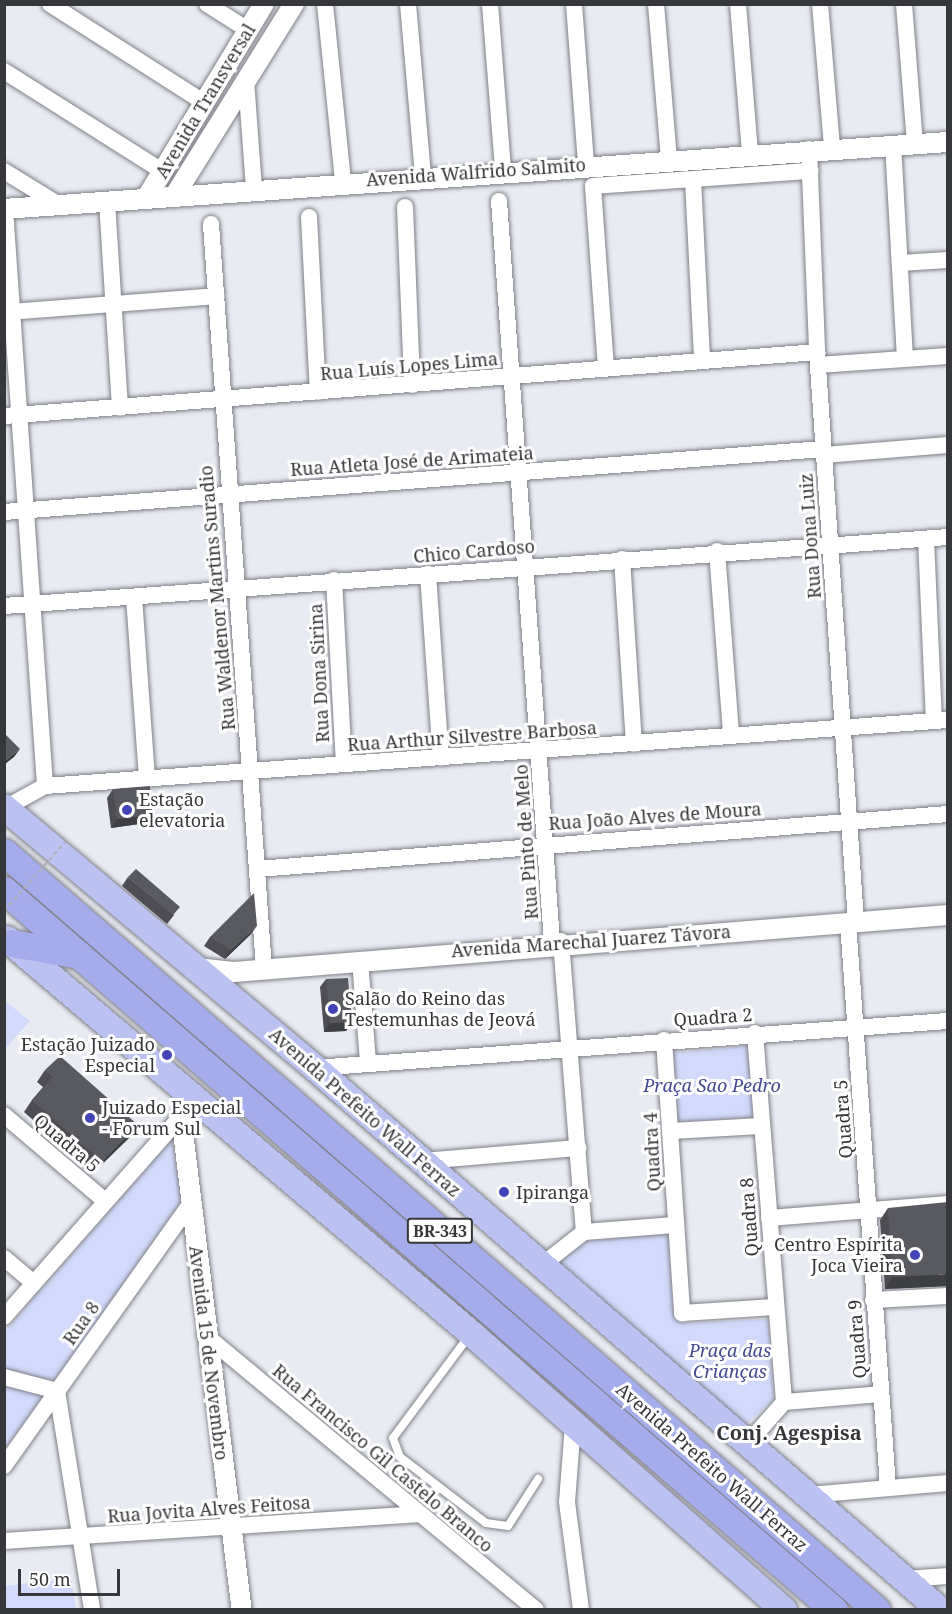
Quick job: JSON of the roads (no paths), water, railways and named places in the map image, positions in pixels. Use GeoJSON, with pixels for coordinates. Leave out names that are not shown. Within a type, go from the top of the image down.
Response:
{"type":"FeatureCollection","features":[{"type":"Feature","properties":{"kind":"highway","name":"Avenida Prefeito Wall Ferraz"},"geometry":{"type":"LineString","coordinates":[[4,852],[877,1610]]}},
{"type":"Feature","properties":{"kind":"highway","name":"Avenida Prefeito Wall Ferraz"},"geometry":{"type":"LineString","coordinates":[[4,890],[834,1610]]}},
{"type":"Feature","properties":{"kind":"highway"},"geometry":{"type":"LineString","coordinates":[[8,940],[79,956]]}},
{"type":"Feature","properties":{"kind":"main road","name":"Avenida Prefeito Wall Ferraz"},"geometry":{"type":"LineString","coordinates":[[5,807],[196,968],[227,980],[315,1068],[940,1610]]}},
{"type":"Feature","properties":{"kind":"main road"},"geometry":{"type":"LineString","coordinates":[[8,940],[189,1108],[472,1334],[784,1610]]}},
{"type":"Feature","properties":{"kind":"street"},"geometry":{"type":"LineString","coordinates":[[50,4],[203,102]]}},
{"type":"Feature","properties":{"kind":"street"},"geometry":{"type":"LineString","coordinates":[[207,4],[248,30]]}},
{"type":"Feature","properties":{"kind":"street","name":"Avenida Transversal"},"geometry":{"type":"LineString","coordinates":[[147,197],[264,4]]}},
{"type":"Feature","properties":{"kind":"street","name":"Avenida Transversal"},"geometry":{"type":"LineString","coordinates":[[175,195],[294,4]]}},
{"type":"Feature","properties":{"kind":"street"},"geometry":{"type":"LineString","coordinates":[[325,4],[343,182]]}},
{"type":"Feature","properties":{"kind":"street"},"geometry":{"type":"LineString","coordinates":[[408,4],[423,176]]}},
{"type":"Feature","properties":{"kind":"street"},"geometry":{"type":"LineString","coordinates":[[490,4],[503,171]]}},
{"type":"Feature","properties":{"kind":"street"},"geometry":{"type":"LineString","coordinates":[[574,4],[586,164]]}},
{"type":"Feature","properties":{"kind":"street"},"geometry":{"type":"LineString","coordinates":[[656,4],[669,158]]}},
{"type":"Feature","properties":{"kind":"street"},"geometry":{"type":"LineString","coordinates":[[738,4],[750,152]]}},
{"type":"Feature","properties":{"kind":"street"},"geometry":{"type":"LineString","coordinates":[[820,4],[832,148]]}},
{"type":"Feature","properties":{"kind":"street"},"geometry":{"type":"LineString","coordinates":[[904,4],[915,143]]}},
{"type":"Feature","properties":{"kind":"street"},"geometry":{"type":"LineString","coordinates":[[4,71],[162,171]]}},
{"type":"Feature","properties":{"kind":"street"},"geometry":{"type":"LineString","coordinates":[[246,80],[254,189]]}},
{"type":"Feature","properties":{"kind":"street","name":"Avenida Walfrido Salmito"},"geometry":{"type":"LineString","coordinates":[[5,209],[56,203],[750,152],[948,142]]}},
{"type":"Feature","properties":{"kind":"street"},"geometry":{"type":"LineString","coordinates":[[893,144],[905,359]]}},
{"type":"Feature","properties":{"kind":"street","name":"Rua Dona Luiz"},"geometry":{"type":"LineString","coordinates":[[809,149],[829,544],[844,728],[857,1025]]}},
{"type":"Feature","properties":{"kind":"street"},"geometry":{"type":"LineString","coordinates":[[4,171],[56,203]]}},
{"type":"Feature","properties":{"kind":"street"},"geometry":{"type":"LineString","coordinates":[[606,368],[593,186],[810,171]]}},
{"type":"Feature","properties":{"kind":"street"},"geometry":{"type":"LineString","coordinates":[[693,180],[702,360]]}},
{"type":"Feature","properties":{"kind":"street"},"geometry":{"type":"LineString","coordinates":[[107,201],[111,304],[120,408]]}},
{"type":"Feature","properties":{"kind":"street","name":"Rua Pinto de Melo"},"geometry":{"type":"LineString","coordinates":[[500,201],[516,474],[546,843],[556,942],[572,1046],[584,1232]]}},
{"type":"Feature","properties":{"kind":"street"},"geometry":{"type":"LineString","coordinates":[[405,207],[412,385]]}},
{"type":"Feature","properties":{"kind":"street"},"geometry":{"type":"LineString","coordinates":[[5,209],[10,416],[23,510],[45,786]]}},
{"type":"Feature","properties":{"kind":"street"},"geometry":{"type":"LineString","coordinates":[[309,217],[318,392]]}},
{"type":"Feature","properties":{"kind":"street","name":"Rua Waldenor Martins Suradio"},"geometry":{"type":"LineString","coordinates":[[212,224],[228,494],[251,771],[264,969]]}},
{"type":"Feature","properties":{"kind":"street"},"geometry":{"type":"LineString","coordinates":[[900,263],[948,260]]}},
{"type":"Feature","properties":{"kind":"street"},"geometry":{"type":"LineString","coordinates":[[9,312],[216,296]]}},
{"type":"Feature","properties":{"kind":"street","name":"Rua Luís Lopes Lima"},"geometry":{"type":"LineString","coordinates":[[10,416],[222,401],[702,360],[905,359],[948,356]]}},
{"type":"Feature","properties":{"kind":"street","name":"Rua Atleta José de Arimateia"},"geometry":{"type":"LineString","coordinates":[[4,512],[824,452],[948,446]]}},
{"type":"Feature","properties":{"kind":"street","name":"Chico Cardoso"},"geometry":{"type":"LineString","coordinates":[[4,606],[717,551],[948,537]]}},
{"type":"Feature","properties":{"kind":"street"},"geometry":{"type":"LineString","coordinates":[[926,539],[939,630],[941,721]]}},
{"type":"Feature","properties":{"kind":"street"},"geometry":{"type":"LineString","coordinates":[[717,551],[731,735]]}},
{"type":"Feature","properties":{"kind":"street"},"geometry":{"type":"LineString","coordinates":[[622,559],[634,744]]}},
{"type":"Feature","properties":{"kind":"street"},"geometry":{"type":"LineString","coordinates":[[428,574],[441,758]]}},
{"type":"Feature","properties":{"kind":"street","name":"Rua Dona Sirina"},"geometry":{"type":"LineString","coordinates":[[334,580],[344,764]]}},
{"type":"Feature","properties":{"kind":"street"},"geometry":{"type":"LineString","coordinates":[[134,597],[147,780]]}},
{"type":"Feature","properties":{"kind":"street","name":"Rua Arthur Silvestre Barbosa"},"geometry":{"type":"LineString","coordinates":[[5,807],[45,786],[941,721]]}},
{"type":"Feature","properties":{"kind":"street","name":"Rua João Alves de Moura"},"geometry":{"type":"LineString","coordinates":[[258,869],[546,843],[948,814]]}},
{"type":"Feature","properties":{"kind":"street","name":"Avenida Marechal Juarez Távora"},"geometry":{"type":"LineString","coordinates":[[227,980],[264,969],[556,942],[948,915]]}},
{"type":"Feature","properties":{"kind":"street"},"geometry":{"type":"LineString","coordinates":[[360,960],[368,1061]]}},
{"type":"Feature","properties":{"kind":"street","name":"Quadra 2"},"geometry":{"type":"LineString","coordinates":[[315,1068],[368,1061],[857,1025],[948,1021]]}},
{"type":"Feature","properties":{"kind":"street","name":"Quadra 5"},"geometry":{"type":"LineString","coordinates":[[857,1025],[869,1210]]}},
{"type":"Feature","properties":{"kind":"street","name":"Quadra 8"},"geometry":{"type":"LineString","coordinates":[[755,1033],[784,1402]]}},
{"type":"Feature","properties":{"kind":"street","name":"Quadra 4"},"geometry":{"type":"LineString","coordinates":[[664,1040],[682,1313],[775,1306]]}},
{"type":"Feature","properties":{"kind":"street"},"geometry":{"type":"LineString","coordinates":[[4,1317],[189,1108]]}},
{"type":"Feature","properties":{"kind":"street","name":"Avenida 15 de Novembro"},"geometry":{"type":"LineString","coordinates":[[189,1108],[190,1204],[242,1610]]}},
{"type":"Feature","properties":{"kind":"street","name":"Quadra 5"},"geometry":{"type":"LineString","coordinates":[[4,1115],[105,1201]]}},
{"type":"Feature","properties":{"kind":"street"},"geometry":{"type":"LineString","coordinates":[[670,1131],[762,1125]]}},
{"type":"Feature","properties":{"kind":"street"},"geometry":{"type":"LineString","coordinates":[[422,1161],[578,1148]]}},
{"type":"Feature","properties":{"kind":"street","name":"Rua 8"},"geometry":{"type":"LineString","coordinates":[[4,1466],[190,1204]]}},
{"type":"Feature","properties":{"kind":"street"},"geometry":{"type":"LineString","coordinates":[[769,1218],[948,1204]]}},
{"type":"Feature","properties":{"kind":"street","name":"Quadra 9"},"geometry":{"type":"LineString","coordinates":[[869,1210],[873,1300],[888,1487]]}},
{"type":"Feature","properties":{"kind":"street"},"geometry":{"type":"LineString","coordinates":[[542,1265],[584,1232],[675,1225]]}},
{"type":"Feature","properties":{"kind":"street"},"geometry":{"type":"LineString","coordinates":[[4,1258],[34,1283]]}},
{"type":"Feature","properties":{"kind":"street"},"geometry":{"type":"LineString","coordinates":[[873,1300],[948,1296]]}},
{"type":"Feature","properties":{"kind":"street","name":"Rua Francisco Gil Castelo Branco"},"geometry":{"type":"LineString","coordinates":[[205,1335],[417,1514],[536,1610]]}},
{"type":"Feature","properties":{"kind":"street"},"geometry":{"type":"LineString","coordinates":[[4,1377],[57,1391],[83,1537],[92,1610]]}},
{"type":"Feature","properties":{"kind":"street"},"geometry":{"type":"LineString","coordinates":[[748,1443],[784,1402],[880,1394]]}},
{"type":"Feature","properties":{"kind":"street"},"geometry":{"type":"LineString","coordinates":[[573,1424],[567,1496],[581,1610]]}},
{"type":"Feature","properties":{"kind":"street"},"geometry":{"type":"LineString","coordinates":[[808,1494],[948,1483]]}},
{"type":"Feature","properties":{"kind":"street","name":"Rua Jovita Alves Feitosa"},"geometry":{"type":"LineString","coordinates":[[4,1541],[417,1514]]}},
{"type":"Feature","properties":{"kind":"street"},"geometry":{"type":"LineString","coordinates":[[905,1579],[948,1576]]}},
{"type":"Feature","properties":{"kind":"lane"},"geometry":{"type":"LineString","coordinates":[[472,1334],[393,1438],[400,1457],[486,1523],[507,1526],[538,1479]]}},
{"type":"Feature","properties":{"kind":"place","name":"Estação elevatoria"},"geometry":{"type":"Point","coordinates":[127,810]}},
{"type":"Feature","properties":{"kind":"place","name":"Salão do Reino das Testemunhas de Jeová"},"geometry":{"type":"Point","coordinates":[333,1009]}},
{"type":"Feature","properties":{"kind":"place","name":"Estação Juizado Especial"},"geometry":{"type":"Point","coordinates":[167,1055]}},
{"type":"Feature","properties":{"kind":"place","name":"Juizado Especial - Forum Sul"},"geometry":{"type":"Point","coordinates":[90,1118]}},
{"type":"Feature","properties":{"kind":"place","name":"Ipiranga"},"geometry":{"type":"Point","coordinates":[504,1192]}},
{"type":"Feature","properties":{"kind":"place","name":"Centro Espírita Joca Vieira"},"geometry":{"type":"Point","coordinates":[915,1255]}},
{"type":"Feature","properties":{"kind":"district","name":"Conj. Agespisa"},"geometry":{"type":"Point","coordinates":[789,1432]}},
{"type":"Feature","properties":{"kind":"park label","name":"Praça Sao Pedro"},"geometry":{"type":"Point","coordinates":[712,1085]}},
{"type":"Feature","properties":{"kind":"park label","name":"Praça das Crianças"},"geometry":{"type":"Point","coordinates":[730,1361]}}]}
